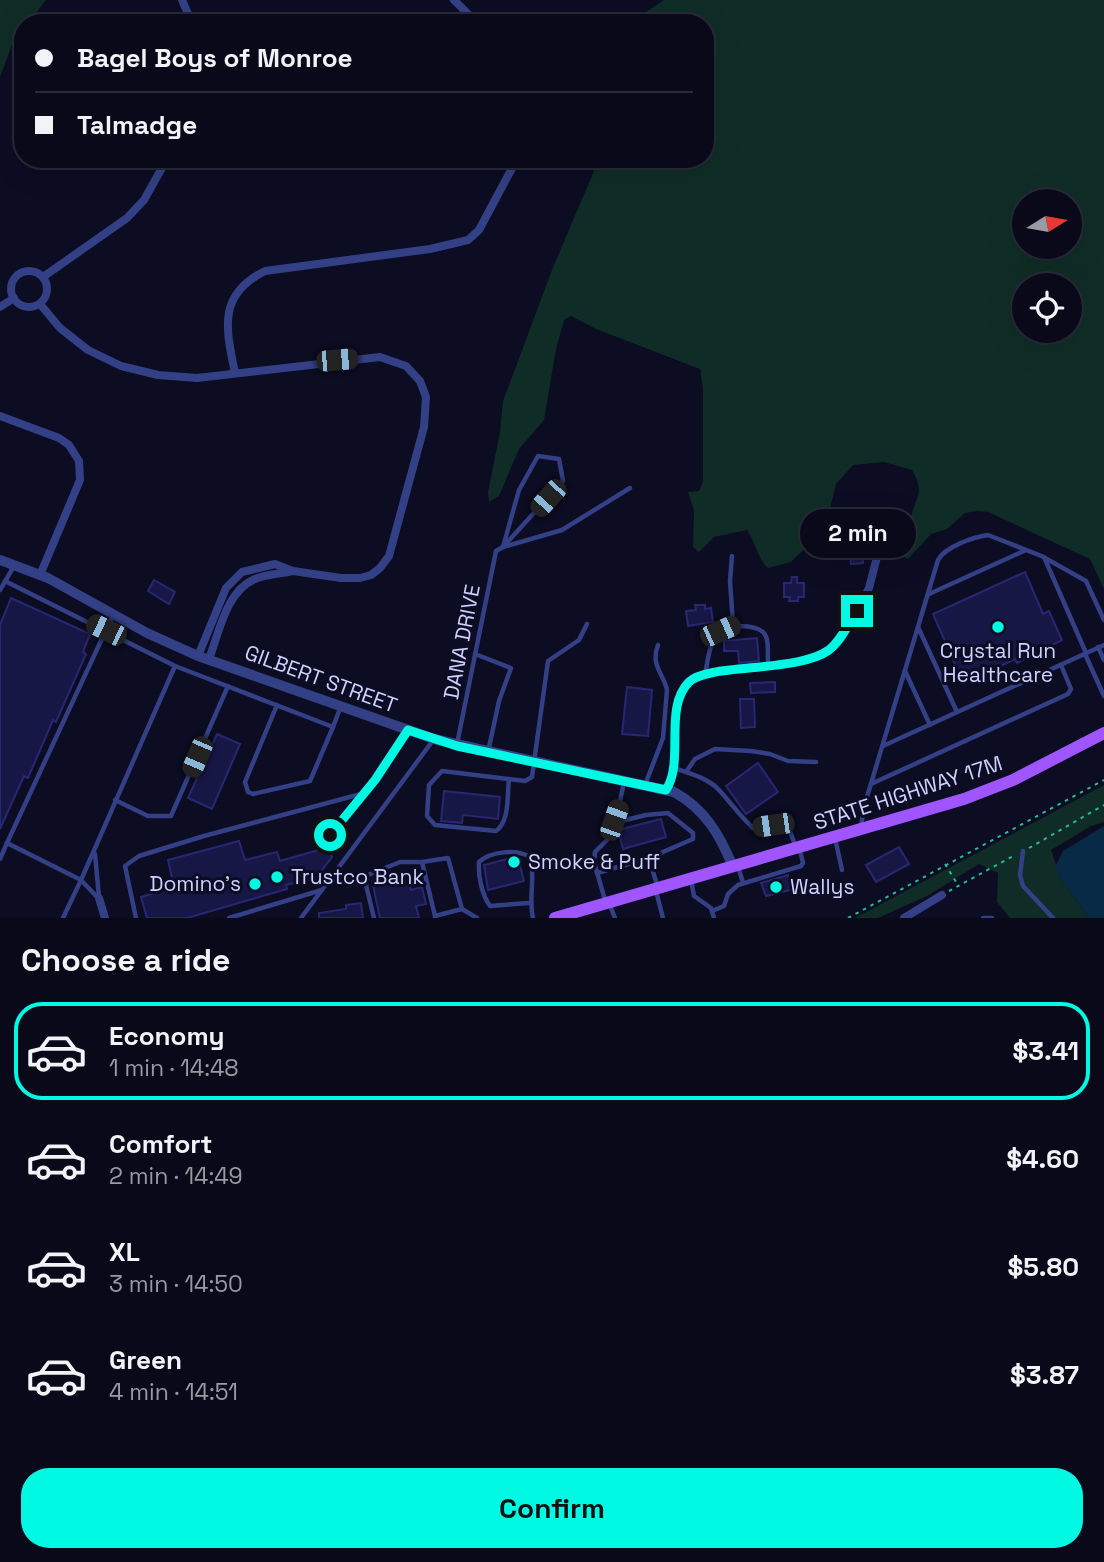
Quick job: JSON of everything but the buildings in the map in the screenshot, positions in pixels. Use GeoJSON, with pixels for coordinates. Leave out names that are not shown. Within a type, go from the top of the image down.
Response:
{"type":"FeatureCollection","features":[{"type":"Feature","properties":{"kind":"main road","name":"STATE HIGHWAY 17M"},"geometry":{"type":"LineString","coordinates":[[555,918],[583,914],[608,903],[936,808],[998,786],[1104,733]]}},
{"type":"Feature","properties":{"kind":"street"},"geometry":{"type":"LineString","coordinates":[[454,0],[468,14]]}},
{"type":"Feature","properties":{"kind":"street"},"geometry":{"type":"LineString","coordinates":[[43,277],[127,218],[144,200],[162,168]]}},
{"type":"Feature","properties":{"kind":"street"},"geometry":{"type":"LineString","coordinates":[[235,373],[227,312],[234,296],[246,280],[265,271],[430,249],[467,240],[479,230],[512,168]]}},
{"type":"Feature","properties":{"kind":"street"},"geometry":{"type":"LineString","coordinates":[[27,270],[43,277],[48,288],[40,304],[23,306],[13,298],[11,286],[16,275],[27,270]]}},
{"type":"Feature","properties":{"kind":"street"},"geometry":{"type":"LineString","coordinates":[[0,307],[13,298]]}},
{"type":"Feature","properties":{"kind":"street"},"geometry":{"type":"LineString","coordinates":[[40,304],[60,328],[88,350],[121,366],[158,376],[197,378],[380,357],[406,366],[420,382],[426,397],[424,427],[389,555],[380,568],[360,578],[293,572],[261,577],[242,587],[232,600],[209,659]]}},
{"type":"Feature","properties":{"kind":"street"},"geometry":{"type":"LineString","coordinates":[[0,416],[59,438],[69,445],[79,461],[80,480],[40,575]]}},
{"type":"Feature","properties":{"kind":"street"},"geometry":{"type":"LineString","coordinates":[[857,611],[869,588],[877,557]]}},
{"type":"Feature","properties":{"kind":"street","name":"GILBERT STREET"},"geometry":{"type":"LineString","coordinates":[[0,560],[40,575],[147,633],[198,656],[434,739],[666,790],[691,803],[705,816],[735,866]]}},
{"type":"Feature","properties":{"kind":"street"},"geometry":{"type":"LineString","coordinates":[[198,656],[219,602],[233,579],[242,572],[266,565],[275,564],[293,572]]}},
{"type":"Feature","properties":{"kind":"street"},"geometry":{"type":"LineString","coordinates":[[904,918],[942,895]]}},
{"type":"Feature","properties":{"kind":"street"},"geometry":{"type":"LineString","coordinates":[[99,898],[105,918]]}},
{"type":"Feature","properties":{"kind":"lane"},"geometry":{"type":"LineString","coordinates":[[538,456],[559,459],[563,481],[503,547],[519,490],[538,456]]}},
{"type":"Feature","properties":{"kind":"lane"},"geometry":{"type":"LineString","coordinates":[[503,547],[562,530],[630,488]]}},
{"type":"Feature","properties":{"kind":"lane"},"geometry":{"type":"LineString","coordinates":[[862,830],[864,807],[940,556],[947,550],[984,535],[995,537],[1044,557],[1086,580],[1104,620]]}},
{"type":"Feature","properties":{"kind":"lane","name":"DANA DRIVE"},"geometry":{"type":"LineString","coordinates":[[457,746],[496,551],[503,547]]}},
{"type":"Feature","properties":{"kind":"lane"},"geometry":{"type":"LineString","coordinates":[[928,594],[1027,550]]}},
{"type":"Feature","properties":{"kind":"lane"},"geometry":{"type":"LineString","coordinates":[[732,556],[730,581],[733,625]]}},
{"type":"Feature","properties":{"kind":"lane"},"geometry":{"type":"LineString","coordinates":[[1044,557],[1104,696]]}},
{"type":"Feature","properties":{"kind":"lane"},"geometry":{"type":"LineString","coordinates":[[0,590],[14,565]]}},
{"type":"Feature","properties":{"kind":"lane"},"geometry":{"type":"LineString","coordinates":[[5,582],[175,666],[333,727]]}},
{"type":"Feature","properties":{"kind":"lane"},"geometry":{"type":"LineString","coordinates":[[666,790],[671,783],[674,768],[674,738],[681,695],[690,681],[705,674],[768,667],[817,657],[829,650],[857,611]]}},
{"type":"Feature","properties":{"kind":"lane"},"geometry":{"type":"LineString","coordinates":[[0,859],[113,614]]}},
{"type":"Feature","properties":{"kind":"lane"},"geometry":{"type":"LineString","coordinates":[[509,779],[506,818],[501,828],[496,831],[435,825],[427,816],[429,785],[442,771],[509,779],[525,781],[532,777],[548,661],[579,640],[587,624]]}},
{"type":"Feature","properties":{"kind":"lane"},"geometry":{"type":"LineString","coordinates":[[705,674],[712,642],[720,631],[733,625],[756,626],[761,629],[767,642],[768,667]]}},
{"type":"Feature","properties":{"kind":"lane"},"geometry":{"type":"LineString","coordinates":[[918,626],[957,712]]}},
{"type":"Feature","properties":{"kind":"lane"},"geometry":{"type":"LineString","coordinates":[[645,785],[663,738],[667,690],[666,683],[658,674],[658,645]]}},
{"type":"Feature","properties":{"kind":"lane"},"geometry":{"type":"LineString","coordinates":[[882,747],[1104,645]]}},
{"type":"Feature","properties":{"kind":"lane"},"geometry":{"type":"LineString","coordinates":[[1098,647],[1104,660]]}},
{"type":"Feature","properties":{"kind":"lane"},"geometry":{"type":"LineString","coordinates":[[475,654],[511,668],[499,701],[488,752]]}},
{"type":"Feature","properties":{"kind":"lane"},"geometry":{"type":"LineString","coordinates":[[871,785],[1068,694],[1071,689],[1061,664]]}},
{"type":"Feature","properties":{"kind":"lane"},"geometry":{"type":"LineString","coordinates":[[63,918],[175,666]]}},
{"type":"Feature","properties":{"kind":"lane"},"geometry":{"type":"LineString","coordinates":[[905,671],[930,725]]}},
{"type":"Feature","properties":{"kind":"lane"},"geometry":{"type":"LineString","coordinates":[[116,800],[148,816],[171,816],[228,686]]}},
{"type":"Feature","properties":{"kind":"lane"},"geometry":{"type":"LineString","coordinates":[[277,705],[245,782],[248,792],[253,794],[310,781],[341,706]]}},
{"type":"Feature","properties":{"kind":"lane"},"geometry":{"type":"LineString","coordinates":[[330,835],[375,780],[408,730]]}},
{"type":"Feature","properties":{"kind":"lane"},"geometry":{"type":"LineString","coordinates":[[301,918],[434,739]]}},
{"type":"Feature","properties":{"kind":"lane"},"geometry":{"type":"LineString","coordinates":[[686,772],[695,759],[715,750],[751,751],[788,761],[816,762]]}},
{"type":"Feature","properties":{"kind":"lane"},"geometry":{"type":"LineString","coordinates":[[674,768],[698,776],[718,788],[737,814],[753,828],[788,823],[803,861],[801,866],[743,883],[732,890],[724,906],[712,911]]}},
{"type":"Feature","properties":{"kind":"lane"},"geometry":{"type":"LineString","coordinates":[[615,918],[594,862],[595,852],[607,840],[624,781]]}},
{"type":"Feature","properties":{"kind":"lane"},"geometry":{"type":"LineString","coordinates":[[136,918],[125,866],[139,856],[361,794]]}},
{"type":"Feature","properties":{"kind":"lane"},"geometry":{"type":"LineString","coordinates":[[597,873],[649,858],[693,839],[693,834],[668,813],[613,823]]}},
{"type":"Feature","properties":{"kind":"lane"},"geometry":{"type":"LineString","coordinates":[[835,838],[842,870]]}},
{"type":"Feature","properties":{"kind":"lane"},"geometry":{"type":"LineString","coordinates":[[7,843],[81,880],[99,898]]}},
{"type":"Feature","properties":{"kind":"lane"},"geometry":{"type":"LineString","coordinates":[[1023,851],[1020,875],[1023,886],[1052,918]]}},
{"type":"Feature","properties":{"kind":"lane"},"geometry":{"type":"LineString","coordinates":[[94,852],[99,898]]}},
{"type":"Feature","properties":{"kind":"lane"},"geometry":{"type":"LineString","coordinates":[[529,903],[490,906],[485,899],[478,871],[479,862],[484,857],[512,852],[524,853],[530,857],[533,879],[529,903],[533,918]]}},
{"type":"Feature","properties":{"kind":"lane"},"geometry":{"type":"LineString","coordinates":[[374,918],[366,885],[369,875],[400,862],[448,858],[462,909],[477,918]]}},
{"type":"Feature","properties":{"kind":"lane"},"geometry":{"type":"LineString","coordinates":[[649,858],[663,918]]}},
{"type":"Feature","properties":{"kind":"lane"},"geometry":{"type":"LineString","coordinates":[[422,862],[435,917],[462,909]]}},
{"type":"Feature","properties":{"kind":"lane"},"geometry":{"type":"LineString","coordinates":[[735,866],[743,883]]}},
{"type":"Feature","properties":{"kind":"lane"},"geometry":{"type":"LineString","coordinates":[[690,879],[694,895],[712,911],[714,918]]}},
{"type":"Feature","properties":{"kind":"lane"},"geometry":{"type":"LineString","coordinates":[[229,918],[323,890]]}},
{"type":"Feature","properties":{"kind":"lane"},"geometry":{"type":"LineString","coordinates":[[983,918],[992,918]]}},
{"type":"Feature","properties":{"kind":"path"},"geometry":{"type":"LineString","coordinates":[[848,918],[1104,779]]}},
{"type":"Feature","properties":{"kind":"path"},"geometry":{"type":"LineString","coordinates":[[945,864],[959,886]]}},
{"type":"Feature","properties":{"kind":"green space"},"geometry":{"type":"Polygon","coordinates":[[[0,0],[46,0],[35,14],[14,14],[14,41],[0,77],[0,0]]]}},
{"type":"Feature","properties":{"kind":"green space"},"geometry":{"type":"Polygon","coordinates":[[[664,0],[1104,0],[1104,589],[1090,559],[988,512],[965,513],[947,529],[931,534],[908,559],[904,557],[919,492],[918,483],[912,470],[884,462],[853,465],[836,484],[825,529],[791,562],[768,568],[761,560],[747,530],[714,537],[699,552],[693,547],[694,510],[688,492],[699,491],[703,482],[703,389],[700,369],[596,329],[571,316],[564,320],[556,349],[544,420],[519,449],[499,496],[489,502],[488,492],[503,401],[552,270],[595,168],[714,168],[714,14],[643,14],[664,0]]]}},
{"type":"Feature","properties":{"kind":"green space"},"geometry":{"type":"Polygon","coordinates":[[[1104,785],[1104,822],[1091,826],[1051,850],[1061,879],[1089,918],[1010,918],[997,902],[998,873],[979,864],[927,896],[878,918],[855,918],[1104,785]]]}},
{"type":"Feature","properties":{"kind":"water"},"geometry":{"type":"Polygon","coordinates":[[[1104,826],[1104,918],[1089,918],[1055,867],[1063,851],[1104,826]]]}},
{"type":"Feature","properties":{"kind":"place","name":"Crystal Run Healthcare"},"geometry":{"type":"Point","coordinates":[998,627]}},
{"type":"Feature","properties":{"kind":"place","name":"Smoke & Puff"},"geometry":{"type":"Point","coordinates":[514,862]}},
{"type":"Feature","properties":{"kind":"place","name":"Trustco Bank"},"geometry":{"type":"Point","coordinates":[277,877]}},
{"type":"Feature","properties":{"kind":"place","name":"Domino's"},"geometry":{"type":"Point","coordinates":[255,884]}},
{"type":"Feature","properties":{"kind":"place","name":"Wallys"},"geometry":{"type":"Point","coordinates":[776,887]}},
{"type":"Feature","properties":{"kind":"route"},"geometry":{"type":"LineString","coordinates":[[330,835],[375,780],[408,730],[457,746],[666,790],[674,773],[674,738],[678,707],[681,695],[690,681],[697,676],[711,673],[768,667],[817,657],[835,645],[857,611]]}}]}
